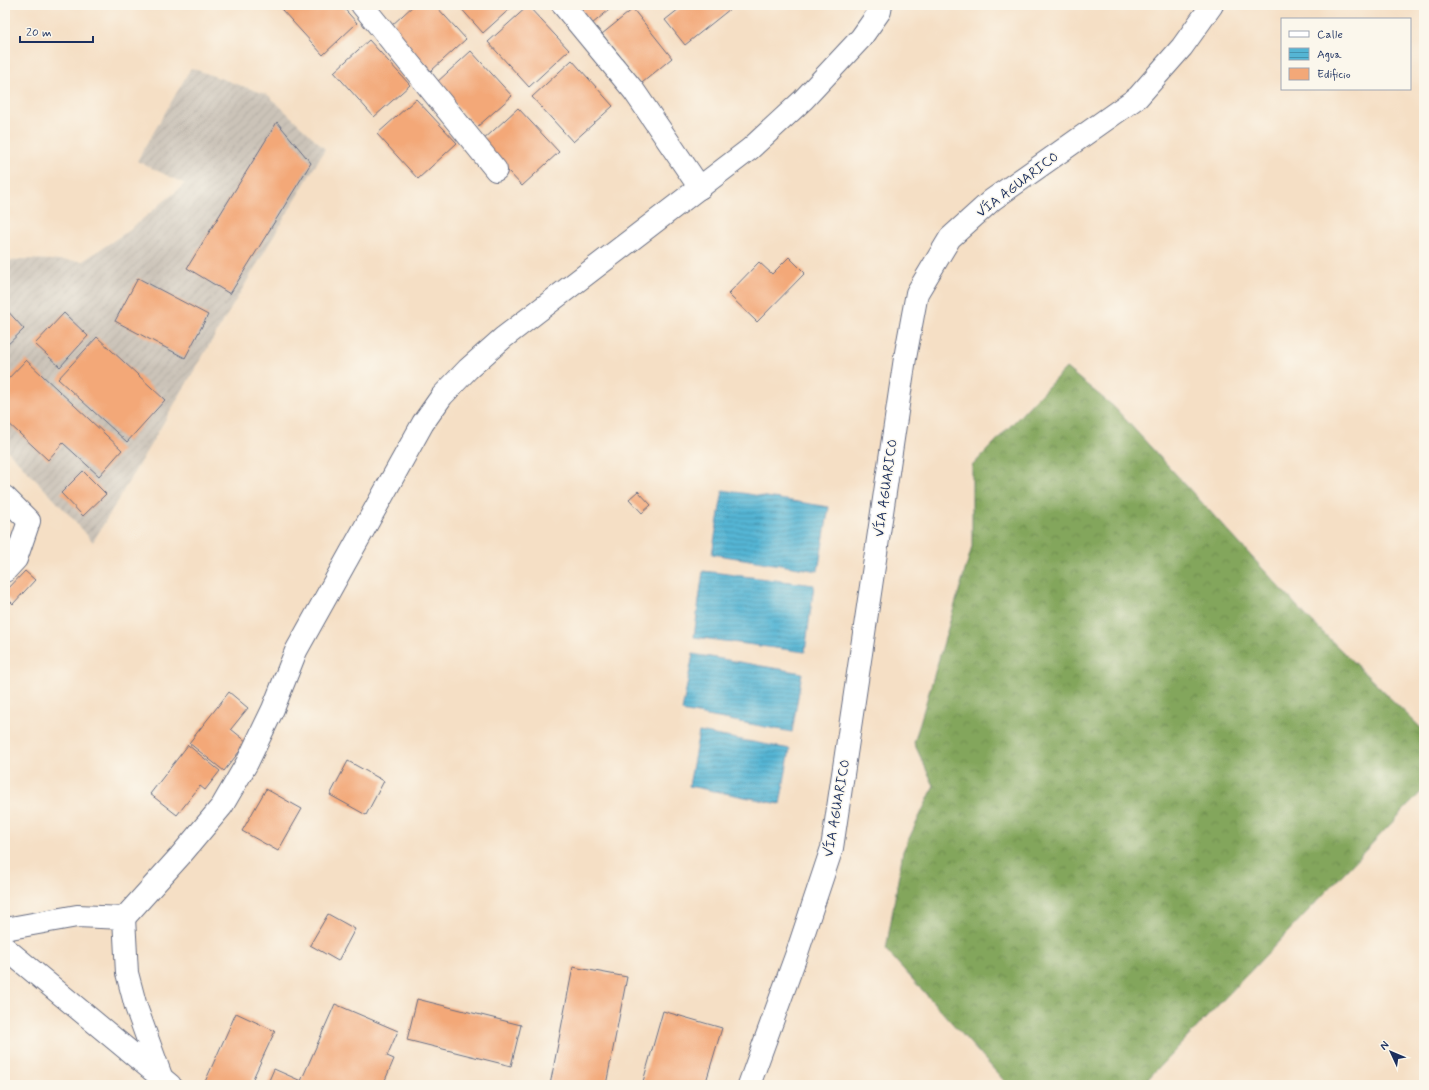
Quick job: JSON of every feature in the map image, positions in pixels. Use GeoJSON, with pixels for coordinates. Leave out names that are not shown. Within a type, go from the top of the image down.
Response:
{"type":"FeatureCollection","features":[{"type":"Feature","properties":{"kind":"street"},"geometry":{"type":"LineString","coordinates":[[362,5],[496,170]]}},
{"type":"Feature","properties":{"kind":"street"},"geometry":{"type":"LineString","coordinates":[[563,5],[634,91],[700,188]]}},
{"type":"Feature","properties":{"kind":"street"},"geometry":{"type":"LineString","coordinates":[[166,1082],[136,1007],[127,973],[124,918],[180,856],[222,806],[247,763],[273,708],[296,651],[423,423],[442,396],[468,369],[503,338],[750,149],[803,100],[861,38],[880,11],[881,5]]}},
{"type":"Feature","properties":{"kind":"street","name":"VÍA AGUARICO"},"geometry":{"type":"LineString","coordinates":[[749,1085],[797,954],[832,848],[905,358],[917,293],[950,238],[992,200],[1138,97],[1182,47],[1212,5]]}},
{"type":"Feature","properties":{"kind":"street"},"geometry":{"type":"LineString","coordinates":[[5,497],[29,521],[16,559],[5,571]]}},
{"type":"Feature","properties":{"kind":"street"},"geometry":{"type":"LineString","coordinates":[[5,929],[77,916],[124,918]]}},
{"type":"Feature","properties":{"kind":"street"},"geometry":{"type":"LineString","coordinates":[[5,948],[166,1082]]}},
{"type":"Feature","properties":{"kind":"shaded area"},"geometry":{"type":"Polygon","coordinates":[[[191,68],[268,95],[325,149],[93,542],[75,521],[5,448],[5,262],[22,259],[83,261],[128,231],[185,184],[137,161],[191,68]]]}},
{"type":"Feature","properties":{"kind":"green space"},"geometry":{"type":"Polygon","coordinates":[[[1066,368],[1113,406],[1308,618],[1424,731],[1424,789],[1142,1085],[1008,1085],[886,950],[903,851],[934,786],[914,743],[972,547],[972,466],[1066,368]]]}},
{"type":"Feature","properties":{"kind":"water"},"geometry":{"type":"Polygon","coordinates":[[[723,490],[829,507],[818,571],[712,554],[723,490]]]}},
{"type":"Feature","properties":{"kind":"water"},"geometry":{"type":"Polygon","coordinates":[[[703,571],[814,585],[805,652],[694,637],[703,571]]]}},
{"type":"Feature","properties":{"kind":"water"},"geometry":{"type":"Polygon","coordinates":[[[693,654],[802,673],[792,732],[682,711],[693,654]]]}},
{"type":"Feature","properties":{"kind":"water"},"geometry":{"type":"Polygon","coordinates":[[[699,732],[790,749],[780,804],[689,786],[699,732]]]}},
{"type":"Feature","properties":{"kind":"building"},"geometry":{"type":"Polygon","coordinates":[[[288,5],[341,5],[357,23],[323,55],[282,10],[288,5]]]}},
{"type":"Feature","properties":{"kind":"building"},"geometry":{"type":"Polygon","coordinates":[[[414,5],[435,5],[466,39],[431,71],[391,26],[414,5]]]}},
{"type":"Feature","properties":{"kind":"building"},"geometry":{"type":"Polygon","coordinates":[[[458,5],[514,5],[483,33],[458,5]]]}},
{"type":"Feature","properties":{"kind":"building"},"geometry":{"type":"Polygon","coordinates":[[[577,5],[615,5],[592,24],[577,5]]]}},
{"type":"Feature","properties":{"kind":"building"},"geometry":{"type":"Polygon","coordinates":[[[684,5],[735,5],[685,45],[665,20],[684,5]]]}},
{"type":"Feature","properties":{"kind":"building"},"geometry":{"type":"Polygon","coordinates":[[[528,6],[569,50],[529,87],[488,42],[528,6]]]}},
{"type":"Feature","properties":{"kind":"building"},"geometry":{"type":"Polygon","coordinates":[[[633,9],[672,58],[642,83],[602,34],[633,9]]]}},
{"type":"Feature","properties":{"kind":"building"},"geometry":{"type":"Polygon","coordinates":[[[369,40],[410,85],[374,117],[334,72],[369,40]]]}},
{"type":"Feature","properties":{"kind":"building"},"geometry":{"type":"Polygon","coordinates":[[[471,51],[512,96],[477,127],[436,83],[471,51]]]}},
{"type":"Feature","properties":{"kind":"building"},"geometry":{"type":"Polygon","coordinates":[[[572,60],[613,106],[573,142],[532,97],[572,60]]]}},
{"type":"Feature","properties":{"kind":"building"},"geometry":{"type":"Polygon","coordinates":[[[416,99],[457,143],[418,179],[377,134],[416,99]]]}},
{"type":"Feature","properties":{"kind":"building"},"geometry":{"type":"Polygon","coordinates":[[[518,108],[559,152],[522,186],[481,142],[518,108]]]}},
{"type":"Feature","properties":{"kind":"building"},"geometry":{"type":"Polygon","coordinates":[[[277,122],[311,163],[230,294],[187,268],[277,122]]]}},
{"type":"Feature","properties":{"kind":"building"},"geometry":{"type":"Polygon","coordinates":[[[789,257],[805,273],[757,322],[728,294],[759,262],[772,274],[789,257]]]}},
{"type":"Feature","properties":{"kind":"building"},"geometry":{"type":"Polygon","coordinates":[[[138,278],[208,315],[185,358],[115,321],[138,278]]]}},
{"type":"Feature","properties":{"kind":"building"},"geometry":{"type":"Polygon","coordinates":[[[5,308],[24,329],[5,347],[5,308]]]}},
{"type":"Feature","properties":{"kind":"building"},"geometry":{"type":"Polygon","coordinates":[[[64,313],[88,336],[60,367],[35,344],[64,313]]]}},
{"type":"Feature","properties":{"kind":"building"},"geometry":{"type":"Polygon","coordinates":[[[97,337],[165,400],[127,442],[58,379],[97,337]]]}},
{"type":"Feature","properties":{"kind":"building"},"geometry":{"type":"Polygon","coordinates":[[[26,360],[122,450],[99,476],[63,443],[48,460],[5,420],[5,382],[26,360]]]}},
{"type":"Feature","properties":{"kind":"building"},"geometry":{"type":"Polygon","coordinates":[[[83,471],[106,494],[83,516],[61,493],[83,471]]]}},
{"type":"Feature","properties":{"kind":"building"},"geometry":{"type":"Polygon","coordinates":[[[638,491],[651,505],[642,513],[629,499],[638,491]]]}},
{"type":"Feature","properties":{"kind":"building"},"geometry":{"type":"Polygon","coordinates":[[[25,571],[35,580],[13,604],[5,596],[5,592],[25,571]]]}},
{"type":"Feature","properties":{"kind":"building"},"geometry":{"type":"Polygon","coordinates":[[[229,692],[248,708],[231,729],[247,742],[224,771],[189,743],[229,692]]]}},
{"type":"Feature","properties":{"kind":"building"},"geometry":{"type":"Polygon","coordinates":[[[188,745],[220,771],[205,790],[200,786],[177,815],[150,794],[188,745]]]}},
{"type":"Feature","properties":{"kind":"building"},"geometry":{"type":"Polygon","coordinates":[[[348,761],[384,781],[366,815],[330,795],[348,761]]]}},
{"type":"Feature","properties":{"kind":"building"},"geometry":{"type":"Polygon","coordinates":[[[266,789],[302,809],[278,851],[242,831],[266,789]]]}},
{"type":"Feature","properties":{"kind":"building"},"geometry":{"type":"Polygon","coordinates":[[[328,914],[355,929],[338,961],[310,945],[328,914]]]}},
{"type":"Feature","properties":{"kind":"building"},"geometry":{"type":"Polygon","coordinates":[[[573,967],[627,977],[606,1085],[550,1085],[573,967]]]}},
{"type":"Feature","properties":{"kind":"building"},"geometry":{"type":"Polygon","coordinates":[[[417,999],[521,1025],[511,1066],[407,1040],[417,999]]]}},
{"type":"Feature","properties":{"kind":"building"},"geometry":{"type":"Polygon","coordinates":[[[335,1004],[398,1031],[387,1056],[394,1059],[383,1085],[267,1085],[274,1069],[301,1081],[335,1004]]]}},
{"type":"Feature","properties":{"kind":"building"},"geometry":{"type":"Polygon","coordinates":[[[663,1011],[722,1028],[705,1085],[642,1085],[663,1011]]]}},
{"type":"Feature","properties":{"kind":"building"},"geometry":{"type":"Polygon","coordinates":[[[236,1013],[275,1031],[250,1085],[206,1085],[204,1084],[236,1013]]]}}]}
